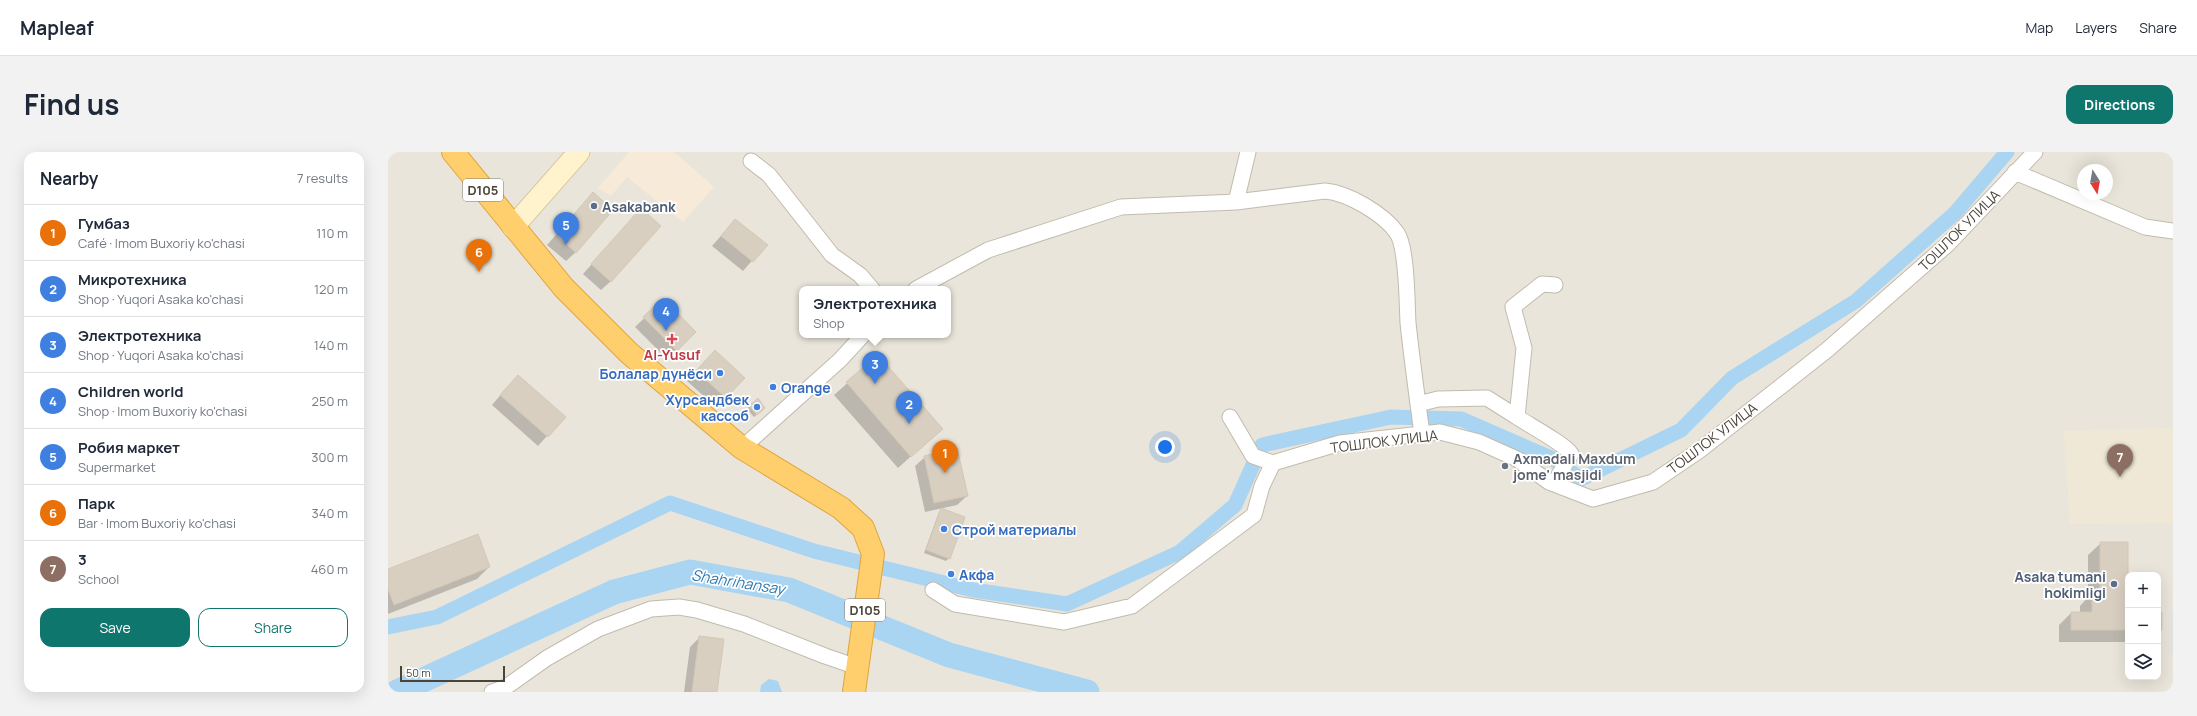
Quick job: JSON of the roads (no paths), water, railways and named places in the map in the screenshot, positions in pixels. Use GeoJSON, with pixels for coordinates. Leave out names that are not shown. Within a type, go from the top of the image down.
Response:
{"type":"FeatureCollection","features":[{"type":"Feature","properties":{"kind":"highway","name":"D105"},"geometry":{"type":"LineString","coordinates":[[453,152],[564,288],[606,331],[673,391],[742,448],[841,508],[863,528],[873,554],[854,692]]}},
{"type":"Feature","properties":{"kind":"street"},"geometry":{"type":"LineString","coordinates":[[513,227],[579,152]]}},
{"type":"Feature","properties":{"kind":"street"},"geometry":{"type":"LineString","coordinates":[[1236,202],[1248,152]]}},
{"type":"Feature","properties":{"kind":"street","name":"ТОШЛОК УЛИЦА"},"geometry":{"type":"LineString","coordinates":[[1263,460],[1340,443],[1440,432],[1479,442],[1517,459],[1554,484],[1592,498],[1652,482],[1700,450],[1827,350],[1948,244],[2035,152]]}},
{"type":"Feature","properties":{"kind":"street"},"geometry":{"type":"LineString","coordinates":[[751,161],[769,175],[832,255],[860,275],[869,286]]}},
{"type":"Feature","properties":{"kind":"street"},"geometry":{"type":"LineString","coordinates":[[2015,172],[2145,228],[2173,231]]}},
{"type":"Feature","properties":{"kind":"street"},"geometry":{"type":"LineString","coordinates":[[922,286],[988,250],[1121,207],[1236,202],[1318,192],[1335,192],[1375,212],[1398,233],[1403,254],[1408,324],[1422,434]]}},
{"type":"Feature","properties":{"kind":"street"},"geometry":{"type":"LineString","coordinates":[[1517,418],[1524,348],[1513,307],[1542,284],[1555,285]]}},
{"type":"Feature","properties":{"kind":"street"},"geometry":{"type":"LineString","coordinates":[[742,448],[840,360],[860,338]]}},
{"type":"Feature","properties":{"kind":"street"},"geometry":{"type":"LineString","coordinates":[[1418,404],[1438,399],[1487,398],[1552,440],[1567,447],[1571,454],[1554,484]]}},
{"type":"Feature","properties":{"kind":"street"},"geometry":{"type":"LineString","coordinates":[[933,590],[955,604],[1064,622],[1132,606],[1254,515],[1262,486],[1263,460],[1230,417]]}},
{"type":"Feature","properties":{"kind":"street"},"geometry":{"type":"LineString","coordinates":[[492,692],[506,687],[547,658],[598,629],[651,609],[679,607],[697,610],[744,624],[824,656],[857,667]]}},
{"type":"Feature","properties":{"kind":"water"},"geometry":{"type":"Polygon","coordinates":[[[769,679],[778,681],[782,692],[760,692],[761,685],[769,679]]]}},
{"type":"Feature","properties":{"kind":"waterway"},"geometry":{"type":"LineString","coordinates":[[388,627],[437,617],[670,503],[814,551],[973,590],[1067,604],[1180,552],[1235,505],[1262,445],[1391,417],[1461,419],[1553,459],[1581,479],[1681,430],[1732,378],[1856,301],[1955,213],[2007,152]]}},
{"type":"Feature","properties":{"kind":"waterway","name":"Shahrihansay"},"geometry":{"type":"LineString","coordinates":[[397,692],[614,592],[690,572],[789,590],[949,655],[1087,692]]}},
{"type":"Feature","properties":{"kind":"place","name":"Asakabank"},"geometry":{"type":"Point","coordinates":[594,206]}},
{"type":"Feature","properties":{"kind":"place","name":"Робия маркет"},"geometry":{"type":"Point","coordinates":[566,245]}},
{"type":"Feature","properties":{"kind":"place","name":"Парк"},"geometry":{"type":"Point","coordinates":[479,272]}},
{"type":"Feature","properties":{"kind":"place","name":"Children world"},"geometry":{"type":"Point","coordinates":[666,331]}},
{"type":"Feature","properties":{"kind":"place","name":"Al-Yusuf"},"geometry":{"type":"Point","coordinates":[672,339]}},
{"type":"Feature","properties":{"kind":"place","name":"Болалар дунёси"},"geometry":{"type":"Point","coordinates":[720,373]}},
{"type":"Feature","properties":{"kind":"place","name":"Электротехника"},"geometry":{"type":"Point","coordinates":[875,384]}},
{"type":"Feature","properties":{"kind":"place","name":"Orange"},"geometry":{"type":"Point","coordinates":[773,387]}},
{"type":"Feature","properties":{"kind":"place","name":"Хурсандбек кассоб"},"geometry":{"type":"Point","coordinates":[757,407]}},
{"type":"Feature","properties":{"kind":"place","name":"Микротехника"},"geometry":{"type":"Point","coordinates":[909,424]}},
{"type":"Feature","properties":{"kind":"place","name":"Axmadali Maxdum jome' masjidi"},"geometry":{"type":"Point","coordinates":[1505,466]}},
{"type":"Feature","properties":{"kind":"place","name":"Гумбаз"},"geometry":{"type":"Point","coordinates":[945,473]}},
{"type":"Feature","properties":{"kind":"place","name":"3"},"geometry":{"type":"Point","coordinates":[2120,477]}},
{"type":"Feature","properties":{"kind":"place","name":"Строй материалы"},"geometry":{"type":"Point","coordinates":[944,529]}},
{"type":"Feature","properties":{"kind":"place","name":"Акфа"},"geometry":{"type":"Point","coordinates":[951,574]}},
{"type":"Feature","properties":{"kind":"place","name":"Asaka tumani hokimligi"},"geometry":{"type":"Point","coordinates":[2114,584]}}]}
